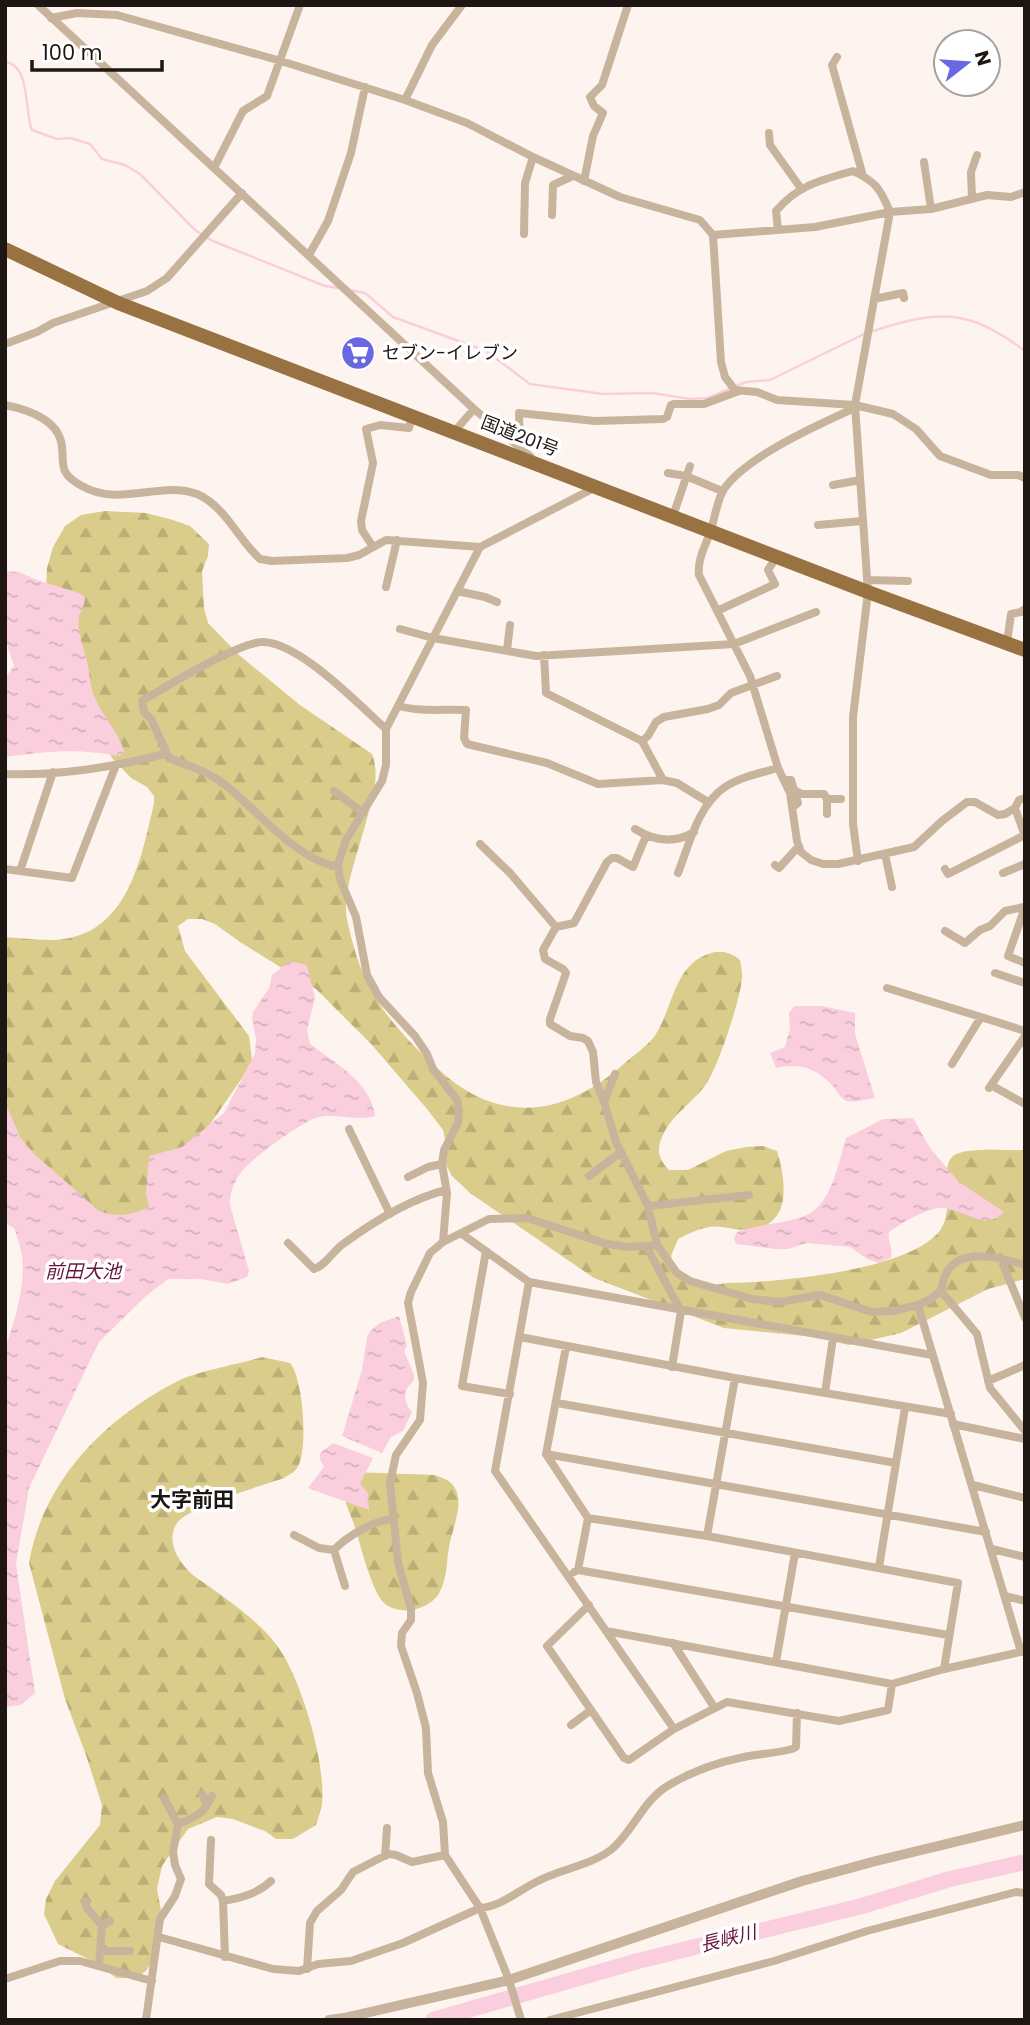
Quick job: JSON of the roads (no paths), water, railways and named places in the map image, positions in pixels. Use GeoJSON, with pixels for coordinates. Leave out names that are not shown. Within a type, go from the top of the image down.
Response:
{"type":"FeatureCollection","features":[{"type":"Feature","properties":{"kind":"highway","name":"国道201号"},"geometry":{"type":"LineString","coordinates":[[5,249],[118,303],[777,556],[868,586],[1025,650]]}},
{"type":"Feature","properties":{"kind":"street"},"geometry":{"type":"LineString","coordinates":[[38,5],[474,409],[540,465]]}},
{"type":"Feature","properties":{"kind":"street"},"geometry":{"type":"LineString","coordinates":[[214,168],[243,111],[267,96],[300,5]]}},
{"type":"Feature","properties":{"kind":"street"},"geometry":{"type":"LineString","coordinates":[[405,100],[432,45],[462,5]]}},
{"type":"Feature","properties":{"kind":"street"},"geometry":{"type":"LineString","coordinates":[[584,181],[593,136],[603,113],[594,106],[590,97],[602,85],[628,5]]}},
{"type":"Feature","properties":{"kind":"street"},"geometry":{"type":"LineString","coordinates":[[51,18],[98,12],[117,15],[365,87],[467,123],[620,197],[664,212],[700,220],[713,235],[721,362],[735,389]]}},
{"type":"Feature","properties":{"kind":"street"},"geometry":{"type":"LineString","coordinates":[[837,57],[832,65],[863,176]]}},
{"type":"Feature","properties":{"kind":"street"},"geometry":{"type":"LineString","coordinates":[[309,255],[328,221],[351,153],[365,87]]}},
{"type":"Feature","properties":{"kind":"street"},"geometry":{"type":"LineString","coordinates":[[769,133],[771,145],[800,187]]}},
{"type":"Feature","properties":{"kind":"street"},"geometry":{"type":"LineString","coordinates":[[972,199],[971,172],[977,155]]}},
{"type":"Feature","properties":{"kind":"street"},"geometry":{"type":"LineString","coordinates":[[524,234],[525,183],[533,157]]}},
{"type":"Feature","properties":{"kind":"street"},"geometry":{"type":"LineString","coordinates":[[924,162],[931,209]]}},
{"type":"Feature","properties":{"kind":"street"},"geometry":{"type":"LineString","coordinates":[[778,230],[776,211],[787,197],[800,187],[853,172],[873,180],[890,212],[855,407],[868,586],[853,717],[853,824],[858,860]]}},
{"type":"Feature","properties":{"kind":"street"},"geometry":{"type":"LineString","coordinates":[[552,215],[553,185],[573,176]]}},
{"type":"Feature","properties":{"kind":"street"},"geometry":{"type":"LineString","coordinates":[[713,235],[814,226],[890,212],[931,209],[987,195],[1011,197],[1025,192]]}},
{"type":"Feature","properties":{"kind":"street"},"geometry":{"type":"LineString","coordinates":[[5,344],[53,323],[147,291],[167,278],[242,193]]}},
{"type":"Feature","properties":{"kind":"street"},"geometry":{"type":"LineString","coordinates":[[874,299],[903,293],[904,298]]}},
{"type":"Feature","properties":{"kind":"street"},"geometry":{"type":"LineString","coordinates":[[520,448],[519,413],[595,421],[663,419],[667,417],[671,405],[704,404],[735,389],[757,392],[778,400],[855,407],[893,414],[905,420],[940,456],[991,475],[1018,475],[1025,478]]}},
{"type":"Feature","properties":{"kind":"street"},"geometry":{"type":"LineString","coordinates":[[5,405],[39,415],[61,442],[61,464],[66,474],[83,487],[104,495],[172,491],[196,494],[215,505],[260,559],[272,561],[347,558],[386,540],[480,547],[598,486]]}},
{"type":"Feature","properties":{"kind":"street"},"geometry":{"type":"LineString","coordinates":[[855,407],[747,465],[722,491],[698,564],[699,575],[753,685],[778,768],[790,793],[801,852],[811,860],[823,864],[885,854],[914,847],[967,802],[975,802],[998,815],[1006,814],[1015,808],[1019,800],[1025,798]]}},
{"type":"Feature","properties":{"kind":"street"},"geometry":{"type":"LineString","coordinates":[[454,432],[474,409]]}},
{"type":"Feature","properties":{"kind":"street"},"geometry":{"type":"LineString","coordinates":[[373,547],[362,530],[360,521],[373,463],[366,429],[380,425],[409,428],[412,417]]}},
{"type":"Feature","properties":{"kind":"street"},"geometry":{"type":"LineString","coordinates":[[673,516],[690,466]]}},
{"type":"Feature","properties":{"kind":"street"},"geometry":{"type":"LineString","coordinates":[[668,473],[686,475],[722,491]]}},
{"type":"Feature","properties":{"kind":"street"},"geometry":{"type":"LineString","coordinates":[[833,485],[860,480]]}},
{"type":"Feature","properties":{"kind":"street"},"geometry":{"type":"LineString","coordinates":[[818,525],[862,521]]}},
{"type":"Feature","properties":{"kind":"street"},"geometry":{"type":"LineString","coordinates":[[386,587],[397,540]]}},
{"type":"Feature","properties":{"kind":"street"},"geometry":{"type":"LineString","coordinates":[[443,1242],[446,1190],[442,1164],[444,1150],[458,1123],[457,1100],[433,1069],[415,1036],[379,997],[367,975],[356,917],[340,879],[338,864],[346,840],[383,781],[386,729],[480,547]]}},
{"type":"Feature","properties":{"kind":"street"},"geometry":{"type":"LineString","coordinates":[[717,611],[775,584],[768,570],[777,556]]}},
{"type":"Feature","properties":{"kind":"street"},"geometry":{"type":"LineString","coordinates":[[868,586],[908,581]]}},
{"type":"Feature","properties":{"kind":"street"},"geometry":{"type":"LineString","coordinates":[[457,591],[497,602]]}},
{"type":"Feature","properties":{"kind":"street"},"geometry":{"type":"LineString","coordinates":[[1007,643],[1011,614],[1025,609]]}},
{"type":"Feature","properties":{"kind":"street"},"geometry":{"type":"LineString","coordinates":[[400,629],[433,638],[544,655],[734,644],[816,612]]}},
{"type":"Feature","properties":{"kind":"street"},"geometry":{"type":"LineString","coordinates":[[507,650],[510,625]]}},
{"type":"Feature","properties":{"kind":"street"},"geometry":{"type":"LineString","coordinates":[[338,864],[332,866],[299,851],[223,783],[169,758],[151,719],[144,712],[142,701],[217,660],[262,642],[281,645],[295,653],[326,676],[386,729]]}},
{"type":"Feature","properties":{"kind":"street"},"geometry":{"type":"LineString","coordinates":[[544,655],[545,689],[550,697],[642,741],[663,780]]}},
{"type":"Feature","properties":{"kind":"street"},"geometry":{"type":"LineString","coordinates":[[642,741],[656,722],[664,717],[708,709],[719,705],[731,693],[777,677]]}},
{"type":"Feature","properties":{"kind":"street"},"geometry":{"type":"LineString","coordinates":[[399,706],[414,710],[466,710],[464,738],[467,744],[547,763],[598,784],[663,780],[677,783],[708,802]]}},
{"type":"Feature","properties":{"kind":"street"},"geometry":{"type":"LineString","coordinates":[[5,774],[116,765],[165,754]]}},
{"type":"Feature","properties":{"kind":"street"},"geometry":{"type":"LineString","coordinates":[[5,869],[72,878],[116,765]]}},
{"type":"Feature","properties":{"kind":"street"},"geometry":{"type":"LineString","coordinates":[[678,873],[708,802],[737,780],[778,768]]}},
{"type":"Feature","properties":{"kind":"street"},"geometry":{"type":"LineString","coordinates":[[20,871],[53,772]]}},
{"type":"Feature","properties":{"kind":"street"},"geometry":{"type":"LineString","coordinates":[[784,780],[791,780],[796,791],[798,803],[792,808]]}},
{"type":"Feature","properties":{"kind":"street"},"geometry":{"type":"LineString","coordinates":[[334,791],[363,813]]}},
{"type":"Feature","properties":{"kind":"street"},"geometry":{"type":"LineString","coordinates":[[796,791],[824,794],[827,799],[827,814]]}},
{"type":"Feature","properties":{"kind":"street"},"geometry":{"type":"LineString","coordinates":[[827,799],[842,799]]}},
{"type":"Feature","properties":{"kind":"street"},"geometry":{"type":"LineString","coordinates":[[948,874],[1024,833],[1015,808]]}},
{"type":"Feature","properties":{"kind":"street"},"geometry":{"type":"LineString","coordinates":[[635,829],[646,836],[673,841],[694,832]]}},
{"type":"Feature","properties":{"kind":"street"},"geometry":{"type":"LineString","coordinates":[[556,927],[574,923],[607,862],[612,858],[633,867],[646,836]]}},
{"type":"Feature","properties":{"kind":"street"},"geometry":{"type":"LineString","coordinates":[[480,844],[510,873],[556,927]]}},
{"type":"Feature","properties":{"kind":"street"},"geometry":{"type":"LineString","coordinates":[[775,866],[779,868],[799,846]]}},
{"type":"Feature","properties":{"kind":"street"},"geometry":{"type":"LineString","coordinates":[[885,854],[892,887]]}},
{"type":"Feature","properties":{"kind":"street"},"geometry":{"type":"LineString","coordinates":[[1003,873],[1025,864]]}},
{"type":"Feature","properties":{"kind":"street"},"geometry":{"type":"LineString","coordinates":[[945,931],[965,943],[980,930],[990,926],[1004,911],[1024,907],[1008,956],[1025,963]]}},
{"type":"Feature","properties":{"kind":"street"},"geometry":{"type":"LineString","coordinates":[[556,927],[542,954],[566,973],[550,1024],[570,1036],[588,1041],[593,1052],[596,1082],[621,1152],[648,1206],[657,1245],[677,1273],[690,1282],[752,1299],[779,1302],[820,1295],[872,1312],[894,1311],[918,1305],[941,1291],[946,1273],[955,1263],[968,1257],[1000,1257],[1025,1265]]}},
{"type":"Feature","properties":{"kind":"street"},"geometry":{"type":"LineString","coordinates":[[1009,977],[1015,959]]}},
{"type":"Feature","properties":{"kind":"street"},"geometry":{"type":"LineString","coordinates":[[995,973],[1025,983]]}},
{"type":"Feature","properties":{"kind":"street"},"geometry":{"type":"LineString","coordinates":[[887,988],[1025,1033],[990,1086],[1025,1104]]}},
{"type":"Feature","properties":{"kind":"street"},"geometry":{"type":"LineString","coordinates":[[952,1064],[981,1017]]}},
{"type":"Feature","properties":{"kind":"street"},"geometry":{"type":"LineString","coordinates":[[604,1102],[615,1074]]}},
{"type":"Feature","properties":{"kind":"street"},"geometry":{"type":"LineString","coordinates":[[349,1129],[390,1214]]}},
{"type":"Feature","properties":{"kind":"street"},"geometry":{"type":"LineString","coordinates":[[589,1177],[621,1152]]}},
{"type":"Feature","properties":{"kind":"street"},"geometry":{"type":"LineString","coordinates":[[408,1177],[428,1167],[442,1164]]}},
{"type":"Feature","properties":{"kind":"street"},"geometry":{"type":"LineString","coordinates":[[289,1243],[309,1266],[319,1268],[335,1249],[390,1214],[446,1190]]}},
{"type":"Feature","properties":{"kind":"street"},"geometry":{"type":"LineString","coordinates":[[648,1206],[749,1195]]}},
{"type":"Feature","properties":{"kind":"street"},"geometry":{"type":"LineString","coordinates":[[521,2020],[480,1908],[445,1854],[443,1822],[428,1773],[426,1728],[401,1646],[402,1633],[411,1620],[411,1609],[398,1562],[390,1483],[396,1455],[420,1420],[423,1383],[408,1303],[430,1253],[443,1242],[489,1219],[527,1218],[607,1244],[657,1245]]}},
{"type":"Feature","properties":{"kind":"street"},"geometry":{"type":"LineString","coordinates":[[462,1234],[528,1282],[932,1356]]}},
{"type":"Feature","properties":{"kind":"street"},"geometry":{"type":"LineString","coordinates":[[646,1246],[681,1311],[672,1367]]}},
{"type":"Feature","properties":{"kind":"street"},"geometry":{"type":"LineString","coordinates":[[486,1251],[462,1386],[510,1394]]}},
{"type":"Feature","properties":{"kind":"street"},"geometry":{"type":"LineString","coordinates":[[1000,1257],[1025,1318]]}},
{"type":"Feature","properties":{"kind":"street"},"geometry":{"type":"LineString","coordinates":[[528,1282],[495,1471],[674,1730]]}},
{"type":"Feature","properties":{"kind":"street"},"geometry":{"type":"LineString","coordinates":[[941,1291],[977,1334],[990,1388],[1025,1431]]}},
{"type":"Feature","properties":{"kind":"street"},"geometry":{"type":"LineString","coordinates":[[606,1630],[892,1684],[944,1669],[1023,1652],[918,1305]]}},
{"type":"Feature","properties":{"kind":"street"},"geometry":{"type":"LineString","coordinates":[[520,1337],[905,1408],[1025,1439]]}},
{"type":"Feature","properties":{"kind":"street"},"geometry":{"type":"LineString","coordinates":[[825,1393],[833,1338]]}},
{"type":"Feature","properties":{"kind":"street"},"geometry":{"type":"LineString","coordinates":[[566,1347],[547,1454],[588,1518],[578,1570]]}},
{"type":"Feature","properties":{"kind":"street"},"geometry":{"type":"LineString","coordinates":[[988,1381],[1025,1366]]}},
{"type":"Feature","properties":{"kind":"street"},"geometry":{"type":"LineString","coordinates":[[707,1536],[735,1378]]}},
{"type":"Feature","properties":{"kind":"street"},"geometry":{"type":"LineString","coordinates":[[557,1403],[896,1463]]}},
{"type":"Feature","properties":{"kind":"street"},"geometry":{"type":"LineString","coordinates":[[878,1567],[905,1408]]}},
{"type":"Feature","properties":{"kind":"street"},"geometry":{"type":"LineString","coordinates":[[547,1454],[986,1532]]}},
{"type":"Feature","properties":{"kind":"street"},"geometry":{"type":"LineString","coordinates":[[973,1485],[1025,1498]]}},
{"type":"Feature","properties":{"kind":"street"},"geometry":{"type":"LineString","coordinates":[[588,1518],[707,1536],[958,1583],[944,1669]]}},
{"type":"Feature","properties":{"kind":"street"},"geometry":{"type":"LineString","coordinates":[[334,1550],[342,1541],[381,1520],[393,1519]]}},
{"type":"Feature","properties":{"kind":"street"},"geometry":{"type":"LineString","coordinates":[[294,1535],[319,1548],[334,1550]]}},
{"type":"Feature","properties":{"kind":"street"},"geometry":{"type":"LineString","coordinates":[[992,1549],[1025,1557]]}},
{"type":"Feature","properties":{"kind":"street"},"geometry":{"type":"LineString","coordinates":[[334,1550],[345,1586]]}},
{"type":"Feature","properties":{"kind":"street"},"geometry":{"type":"LineString","coordinates":[[776,1662],[795,1553]]}},
{"type":"Feature","properties":{"kind":"street"},"geometry":{"type":"LineString","coordinates":[[569,1575],[578,1570],[948,1635]]}},
{"type":"Feature","properties":{"kind":"street"},"geometry":{"type":"LineString","coordinates":[[1006,1596],[1025,1601]]}},
{"type":"Feature","properties":{"kind":"street"},"geometry":{"type":"LineString","coordinates":[[589,1605],[547,1646],[624,1758],[629,1760],[674,1730],[727,1702],[839,1721],[888,1710],[892,1684]]}},
{"type":"Feature","properties":{"kind":"street"},"geometry":{"type":"LineString","coordinates":[[673,1643],[714,1707]]}},
{"type":"Feature","properties":{"kind":"street"},"geometry":{"type":"LineString","coordinates":[[571,1725],[591,1710]]}},
{"type":"Feature","properties":{"kind":"street"},"geometry":{"type":"LineString","coordinates":[[159,1937],[273,1969],[299,1971],[318,1964],[351,1961],[403,1943],[480,1908],[492,1907],[539,1880],[610,1850],[626,1834],[642,1809],[670,1784],[743,1757],[796,1747],[797,1713]]}},
{"type":"Feature","properties":{"kind":"street"},"geometry":{"type":"LineString","coordinates":[[202,1794],[207,1805]]}},
{"type":"Feature","properties":{"kind":"street"},"geometry":{"type":"LineString","coordinates":[[178,1824],[195,1817],[212,1796]]}},
{"type":"Feature","properties":{"kind":"street"},"geometry":{"type":"LineString","coordinates":[[146,2020],[160,1920],[175,1896],[181,1879],[173,1852],[178,1824],[164,1798]]}},
{"type":"Feature","properties":{"kind":"street"},"geometry":{"type":"LineString","coordinates":[[329,2020],[509,1983],[802,1881],[1025,1825]]}},
{"type":"Feature","properties":{"kind":"street"},"geometry":{"type":"LineString","coordinates":[[385,1856],[387,1828]]}},
{"type":"Feature","properties":{"kind":"street"},"geometry":{"type":"LineString","coordinates":[[211,1840],[209,1884],[221,1895],[223,1901],[225,1957]]}},
{"type":"Feature","properties":{"kind":"street"},"geometry":{"type":"LineString","coordinates":[[307,1969],[310,1923],[317,1911],[341,1891],[353,1872],[385,1856],[396,1855],[412,1862],[445,1854]]}},
{"type":"Feature","properties":{"kind":"street"},"geometry":{"type":"LineString","coordinates":[[223,1901],[261,1890],[271,1881]]}},
{"type":"Feature","properties":{"kind":"street"},"geometry":{"type":"LineString","coordinates":[[550,2020],[774,1961],[867,1931],[1016,1892],[1025,1893]]}},
{"type":"Feature","properties":{"kind":"street"},"geometry":{"type":"LineString","coordinates":[[85,1901],[88,1909],[106,1924],[99,1966]]}},
{"type":"Feature","properties":{"kind":"street"},"geometry":{"type":"LineString","coordinates":[[101,1951],[130,1951]]}},
{"type":"Feature","properties":{"kind":"street"},"geometry":{"type":"LineString","coordinates":[[5,1979],[60,1961],[80,1961],[152,1981]]}},
{"type":"Feature","properties":{"kind":"water"},"geometry":{"type":"Polygon","coordinates":[[[5,571],[19,572],[85,597],[79,624],[91,686],[98,705],[124,751],[120,756],[62,751],[5,757],[5,678],[14,666],[5,638],[5,571]]]}},
{"type":"Feature","properties":{"kind":"water","name":"前田大池"},"geometry":{"type":"Polygon","coordinates":[[[287,963],[307,965],[315,998],[307,1030],[310,1044],[359,1083],[367,1093],[375,1116],[315,1118],[275,1143],[240,1174],[232,1189],[230,1205],[249,1271],[247,1277],[228,1284],[201,1279],[168,1279],[146,1296],[99,1342],[29,1488],[16,1564],[35,1693],[21,1705],[5,1707],[5,1348],[19,1302],[23,1266],[14,1228],[5,1223],[5,1102],[20,1137],[33,1153],[99,1211],[125,1215],[149,1207],[146,1194],[149,1156],[182,1147],[224,1113],[255,1054],[253,1012],[269,988],[272,975],[287,963]]]}},
{"type":"Feature","properties":{"kind":"water"},"geometry":{"type":"Polygon","coordinates":[[[794,1006],[822,1006],[855,1013],[855,1034],[875,1098],[847,1101],[812,1070],[799,1066],[776,1068],[770,1053],[785,1047],[790,1028],[789,1014],[794,1006]]]}},
{"type":"Feature","properties":{"kind":"water"},"geometry":{"type":"Polygon","coordinates":[[[913,1118],[930,1148],[959,1182],[1004,1212],[989,1220],[940,1208],[920,1214],[889,1232],[891,1258],[879,1263],[867,1259],[850,1247],[807,1243],[788,1249],[775,1249],[736,1244],[734,1238],[737,1232],[800,1218],[816,1209],[833,1181],[846,1138],[883,1119],[913,1118]]]}},
{"type":"Feature","properties":{"kind":"water"},"geometry":{"type":"Polygon","coordinates":[[[399,1316],[407,1346],[404,1351],[414,1375],[405,1397],[412,1412],[403,1431],[391,1437],[382,1453],[342,1436],[362,1370],[367,1337],[380,1323],[399,1316]]]}},
{"type":"Feature","properties":{"kind":"water"},"geometry":{"type":"Polygon","coordinates":[[[333,1443],[373,1458],[360,1484],[368,1493],[369,1510],[308,1488],[324,1467],[320,1453],[333,1443]]]}},
{"type":"Feature","properties":{"kind":"waterway"},"geometry":{"type":"LineString","coordinates":[[5,62],[13,65],[23,80],[32,130],[57,139],[70,138],[90,144],[102,159],[125,165],[140,174],[195,230],[213,241],[325,286],[339,288]]}},
{"type":"Feature","properties":{"kind":"waterway"},"geometry":{"type":"LineString","coordinates":[[349,290],[365,293],[393,317],[486,351],[530,384],[603,394],[652,393],[690,399],[708,398],[746,382],[770,380],[864,334]]}},
{"type":"Feature","properties":{"kind":"waterway"},"geometry":{"type":"LineString","coordinates":[[870,332],[915,320],[951,317],[985,326],[1025,351]]}},
{"type":"Feature","properties":{"kind":"waterway","name":"長峡川"},"geometry":{"type":"LineString","coordinates":[[433,2020],[638,1961],[862,1906],[950,1879],[1025,1862]]}},
{"type":"Feature","properties":{"kind":"place","name":"セブン-イレブン"},"geometry":{"type":"Point","coordinates":[358,353]}},
{"type":"Feature","properties":{"kind":"district","name":"大字前田"},"geometry":{"type":"Point","coordinates":[192,1500]}}]}
